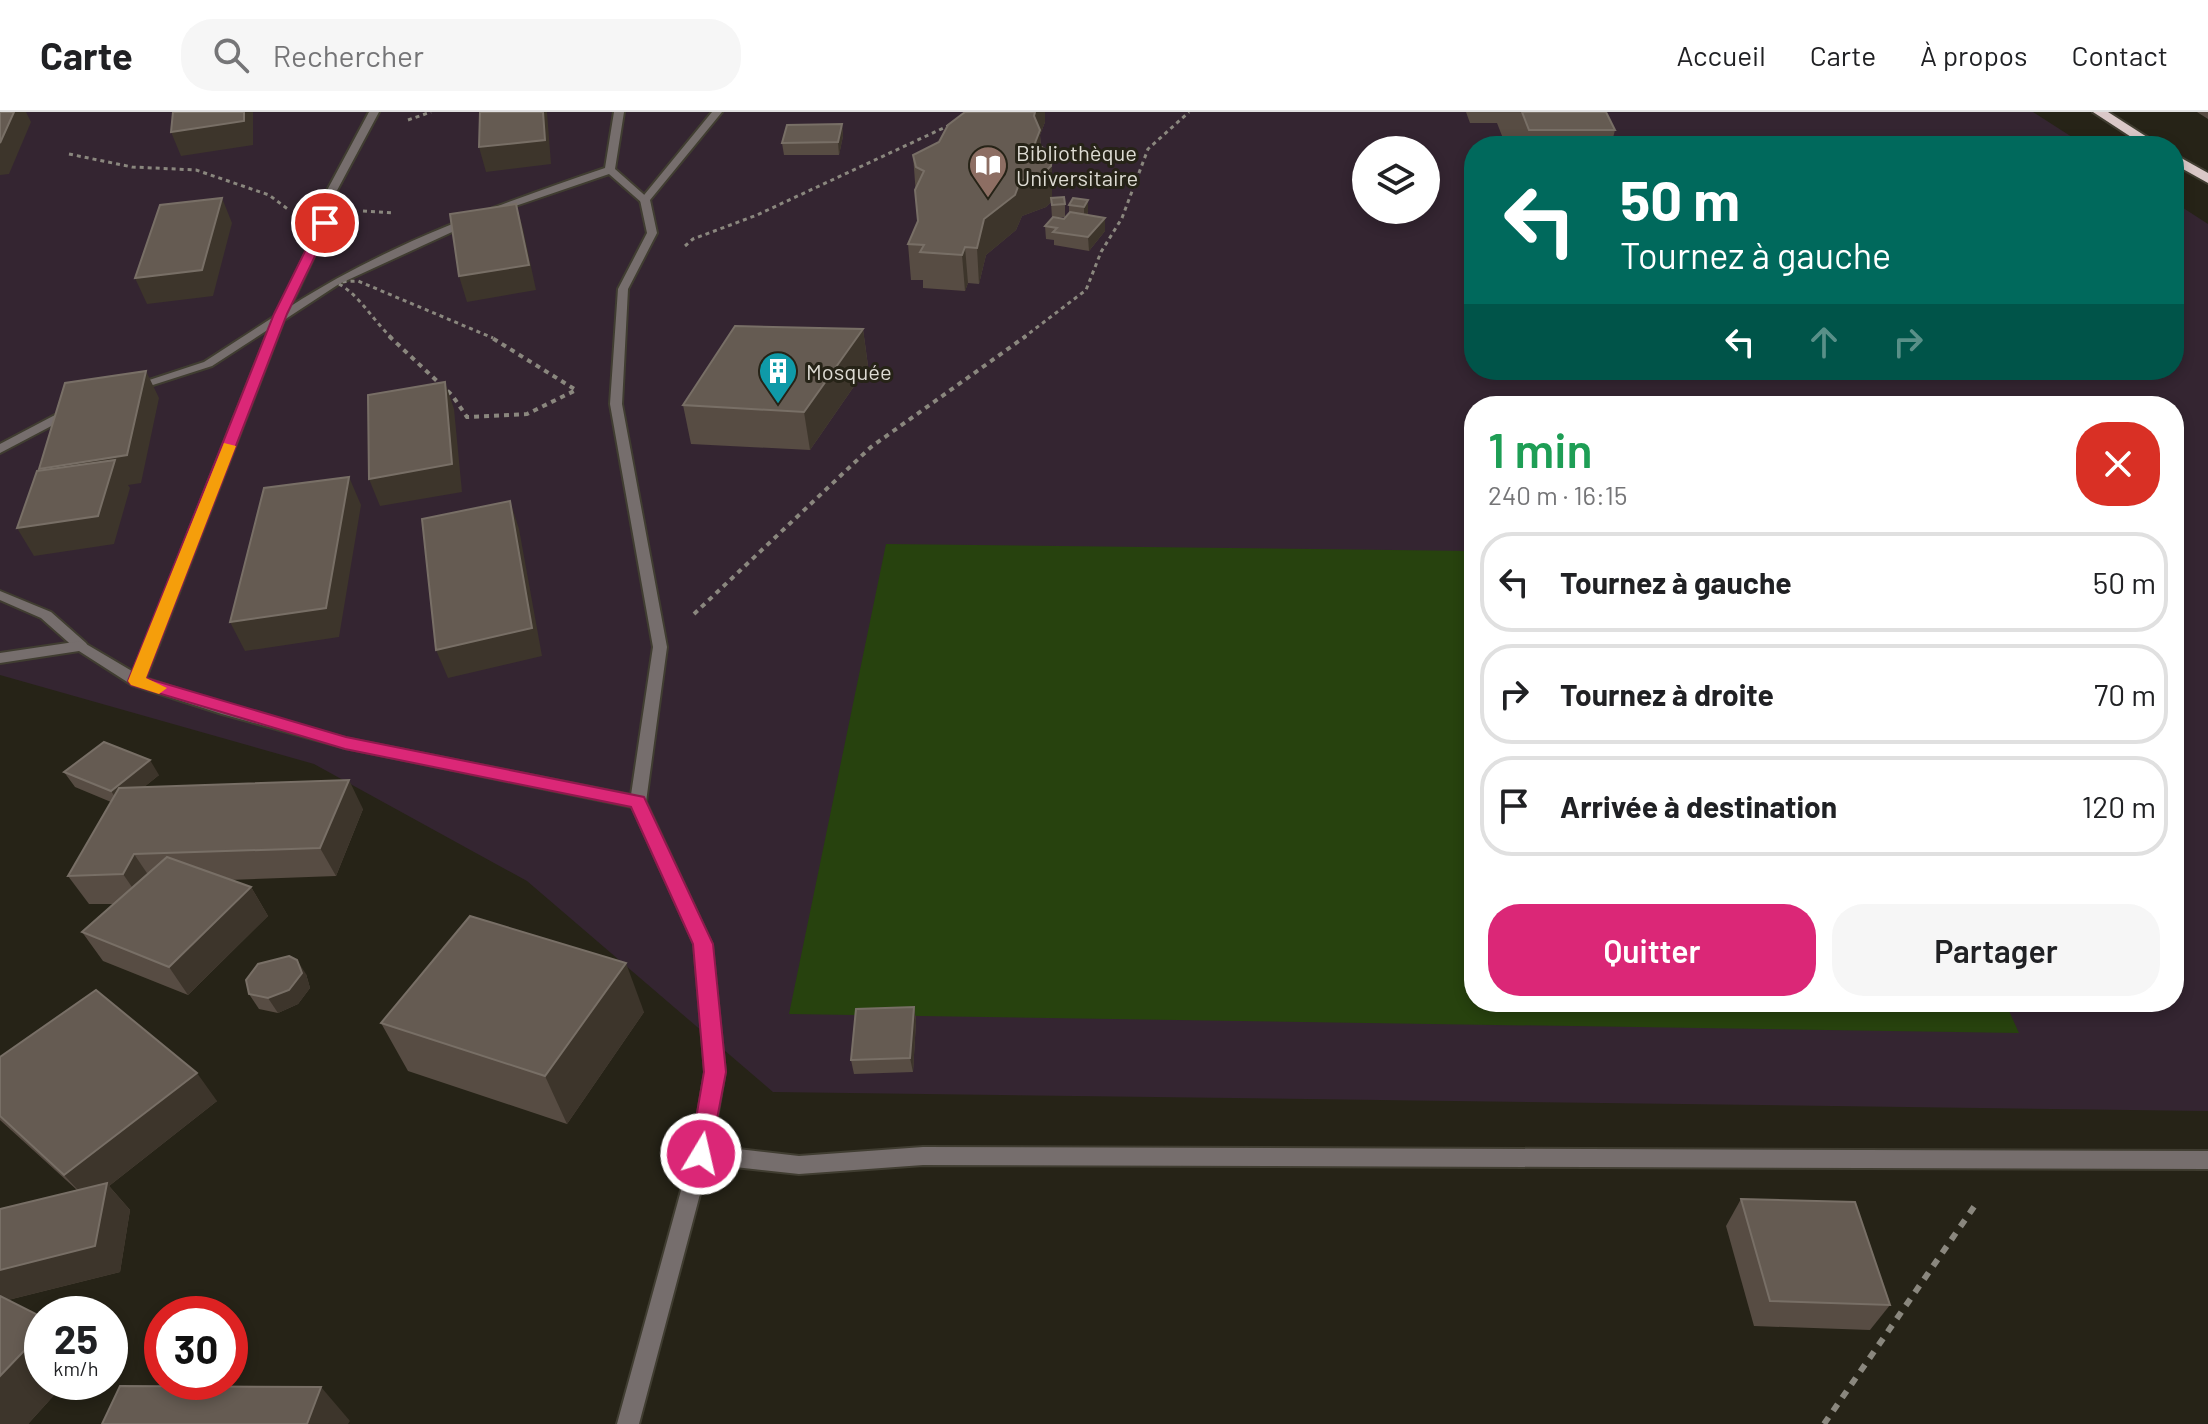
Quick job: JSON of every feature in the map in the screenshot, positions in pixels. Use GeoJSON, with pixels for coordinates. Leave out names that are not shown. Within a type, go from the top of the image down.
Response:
{"type":"FeatureCollection","features":[{"type":"Feature","properties":{"kind":"highway"},"geometry":{"type":"LineString","coordinates":[[2099,112],[2138,136]]}},
{"type":"Feature","properties":{"kind":"highway"},"geometry":{"type":"LineString","coordinates":[[2184,164],[2208,179]]}},
{"type":"Feature","properties":{"kind":"street"},"geometry":{"type":"LineString","coordinates":[[137,681],[281,314],[325,223],[329,196],[374,112]]}},
{"type":"Feature","properties":{"kind":"street"},"geometry":{"type":"LineString","coordinates":[[610,170],[619,112]]}},
{"type":"Feature","properties":{"kind":"street"},"geometry":{"type":"LineString","coordinates":[[645,200],[717,112]]}},
{"type":"Feature","properties":{"kind":"street"},"geometry":{"type":"LineString","coordinates":[[610,170],[645,200],[652,233],[623,289],[616,404],[660,647],[638,802],[703,944],[715,1072],[701,1154],[628,1424]]}},
{"type":"Feature","properties":{"kind":"street"},"geometry":{"type":"LineString","coordinates":[[119,392],[208,364],[281,314],[335,282],[485,213],[610,170]]}},
{"type":"Feature","properties":{"kind":"street"},"geometry":{"type":"LineString","coordinates":[[0,449],[89,401]]}},
{"type":"Feature","properties":{"kind":"street"},"geometry":{"type":"LineString","coordinates":[[0,595],[46,615],[81,646],[137,681],[345,743],[638,802]]}},
{"type":"Feature","properties":{"kind":"street"},"geometry":{"type":"LineString","coordinates":[[0,658],[81,646]]}},
{"type":"Feature","properties":{"kind":"street"},"geometry":{"type":"LineString","coordinates":[[701,1154],[799,1165],[923,1156],[2005,1162],[2208,1160]]}},
{"type":"Feature","properties":{"kind":"path"},"geometry":{"type":"LineString","coordinates":[[660,647],[871,447],[979,367],[1045,324],[1086,290],[1101,252],[1122,218],[1148,149],[1189,112]]}},
{"type":"Feature","properties":{"kind":"path"},"geometry":{"type":"LineString","coordinates":[[682,249],[693,239],[757,215],[848,170],[961,121]]}},
{"type":"Feature","properties":{"kind":"path"},"geometry":{"type":"LineString","coordinates":[[69,154],[132,167],[196,170],[269,195],[294,214],[325,223]]}},
{"type":"Feature","properties":{"kind":"path"},"geometry":{"type":"LineString","coordinates":[[358,281],[495,339],[545,374],[576,390],[527,414],[467,417],[452,395],[370,318],[352,290],[335,282],[358,281]]}},
{"type":"Feature","properties":{"kind":"path"},"geometry":{"type":"LineString","coordinates":[[1824,1424],[2005,1162]]}},
{"type":"Feature","properties":{"kind":"shaded area"},"geometry":{"type":"Polygon","coordinates":[[[0,112],[2033,112],[2070,136],[1464,136],[1464,380],[2184,380],[2184,208],[2208,224],[2208,1111],[773,1092],[527,881],[314,764],[0,675],[0,112]]]}},
{"type":"Feature","properties":{"kind":"green space"},"geometry":{"type":"Polygon","coordinates":[[[886,544],[1464,551],[1464,1012],[2010,1012],[2019,1033],[789,1014],[886,544]]]}},
{"type":"Feature","properties":{"kind":"building"},"geometry":{"type":"Polygon","coordinates":[[[0,112],[14,112],[0,143],[0,112]]]}},
{"type":"Feature","properties":{"kind":"building"},"geometry":{"type":"Polygon","coordinates":[[[173,112],[244,112],[244,121],[171,132],[173,112]]]}},
{"type":"Feature","properties":{"kind":"building"},"geometry":{"type":"Polygon","coordinates":[[[480,112],[543,112],[545,140],[479,147],[480,112]]]}},
{"type":"Feature","properties":{"kind":"building"},"geometry":{"type":"Polygon","coordinates":[[[965,112],[1035,112],[1040,130],[1035,143],[1052,153],[1051,166],[1045,172],[1020,181],[1015,195],[984,219],[977,248],[965,247],[962,255],[920,252],[924,245],[908,244],[918,221],[915,190],[924,171],[916,167],[913,155],[939,142],[948,125],[965,112]]]}},
{"type":"Feature","properties":{"kind":"building"},"geometry":{"type":"Polygon","coordinates":[[[1522,112],[1606,112],[1615,130],[1529,130],[1522,112]]]}},
{"type":"Feature","properties":{"kind":"building"},"geometry":{"type":"Polygon","coordinates":[[[842,124],[838,142],[782,143],[787,125],[842,124]]]}},
{"type":"Feature","properties":{"kind":"building"},"geometry":{"type":"Polygon","coordinates":[[[1064,197],[1065,204],[1052,205],[1051,198],[1064,197]]]}},
{"type":"Feature","properties":{"kind":"building"},"geometry":{"type":"Polygon","coordinates":[[[222,198],[202,270],[135,278],[160,205],[222,198]]]}},
{"type":"Feature","properties":{"kind":"building"},"geometry":{"type":"Polygon","coordinates":[[[1073,198],[1088,200],[1084,207],[1069,205],[1073,198]]]}},
{"type":"Feature","properties":{"kind":"building"},"geometry":{"type":"Polygon","coordinates":[[[516,204],[529,265],[459,276],[450,214],[516,204]]]}},
{"type":"Feature","properties":{"kind":"building"},"geometry":{"type":"Polygon","coordinates":[[[1070,212],[1105,218],[1088,237],[1053,232],[1057,228],[1045,226],[1053,217],[1064,219],[1070,212]]]}},
{"type":"Feature","properties":{"kind":"building"},"geometry":{"type":"Polygon","coordinates":[[[735,326],[863,329],[804,412],[683,405],[735,326]]]}},
{"type":"Feature","properties":{"kind":"building"},"geometry":{"type":"Polygon","coordinates":[[[146,371],[127,455],[39,469],[65,383],[146,371]]]}},
{"type":"Feature","properties":{"kind":"building"},"geometry":{"type":"Polygon","coordinates":[[[445,382],[452,464],[369,479],[368,395],[445,382]]]}},
{"type":"Feature","properties":{"kind":"building"},"geometry":{"type":"Polygon","coordinates":[[[115,460],[98,516],[17,528],[37,471],[115,460]]]}},
{"type":"Feature","properties":{"kind":"building"},"geometry":{"type":"Polygon","coordinates":[[[349,477],[326,608],[230,622],[264,488],[349,477]]]}},
{"type":"Feature","properties":{"kind":"building"},"geometry":{"type":"Polygon","coordinates":[[[510,501],[532,628],[436,650],[422,519],[510,501]]]}},
{"type":"Feature","properties":{"kind":"building"},"geometry":{"type":"Polygon","coordinates":[[[104,742],[150,760],[111,791],[64,772],[104,742]]]}},
{"type":"Feature","properties":{"kind":"building"},"geometry":{"type":"Polygon","coordinates":[[[349,780],[320,848],[134,854],[123,874],[68,876],[119,788],[349,780]]]}},
{"type":"Feature","properties":{"kind":"building"},"geometry":{"type":"Polygon","coordinates":[[[167,857],[251,887],[169,967],[82,932],[167,857]]]}},
{"type":"Feature","properties":{"kind":"building"},"geometry":{"type":"Polygon","coordinates":[[[470,916],[626,963],[545,1076],[381,1023],[470,916]]]}},
{"type":"Feature","properties":{"kind":"building"},"geometry":{"type":"Polygon","coordinates":[[[289,956],[297,960],[302,973],[289,990],[268,998],[249,994],[246,980],[258,964],[289,956]]]}},
{"type":"Feature","properties":{"kind":"building"},"geometry":{"type":"Polygon","coordinates":[[[96,990],[197,1073],[64,1175],[0,1116],[0,1057],[96,990]]]}},
{"type":"Feature","properties":{"kind":"building"},"geometry":{"type":"Polygon","coordinates":[[[914,1007],[910,1058],[851,1060],[856,1009],[914,1007]]]}},
{"type":"Feature","properties":{"kind":"building"},"geometry":{"type":"Polygon","coordinates":[[[107,1183],[95,1246],[0,1270],[0,1209],[107,1183]]]}},
{"type":"Feature","properties":{"kind":"building"},"geometry":{"type":"Polygon","coordinates":[[[1741,1199],[1855,1202],[1890,1305],[1770,1301],[1741,1199]]]}},
{"type":"Feature","properties":{"kind":"building"},"geometry":{"type":"Polygon","coordinates":[[[0,1296],[24,1308],[24,1351],[0,1376],[0,1296]]]}},
{"type":"Feature","properties":{"kind":"building"},"geometry":{"type":"Polygon","coordinates":[[[128,1386],[144,1386],[144,1400],[248,1400],[248,1387],[321,1387],[307,1424],[102,1424],[113,1400],[128,1400],[128,1386]]]}},
{"type":"Feature","properties":{"kind":"slow traffic"},"geometry":{"type":"LineString","coordinates":[[159,688],[137,681],[229,446]]}},
{"type":"Feature","properties":{"kind":"place","name":"Bibliothèque Universitaire"},"geometry":{"type":"Point","coordinates":[988,199]}},
{"type":"Feature","properties":{"kind":"place","name":"Mosquée"},"geometry":{"type":"Point","coordinates":[778,405]}},
{"type":"Feature","properties":{"kind":"route"},"geometry":{"type":"LineString","coordinates":[[325,223],[281,314],[137,681],[222,709],[345,743],[638,802],[703,944],[715,1072],[701,1154]]}}]}
